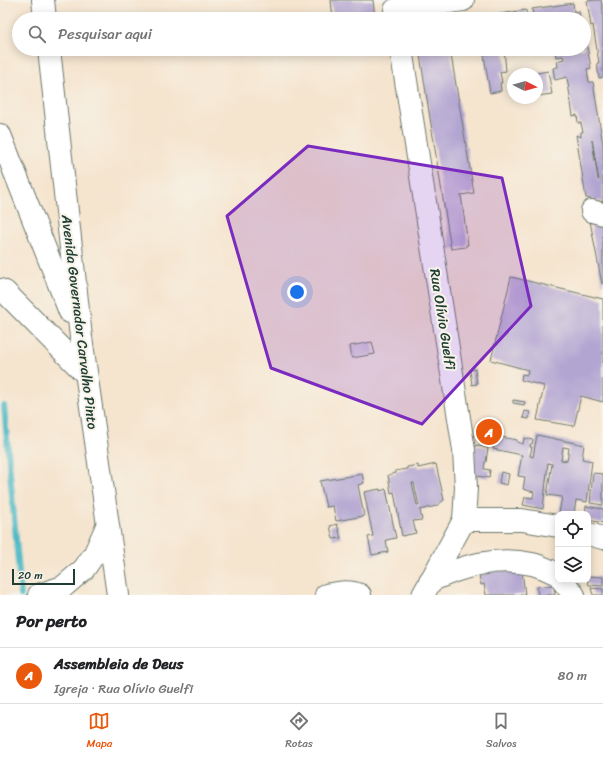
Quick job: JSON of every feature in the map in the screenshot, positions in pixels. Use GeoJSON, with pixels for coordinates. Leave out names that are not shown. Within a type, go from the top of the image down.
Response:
{"type":"FeatureCollection","features":[{"type":"Feature","properties":{"kind":"main road"},"geometry":{"type":"LineString","coordinates":[[395,10],[463,0]]}},
{"type":"Feature","properties":{"kind":"main road","name":"Avenida Governador Carvalho Pinto"},"geometry":{"type":"LineString","coordinates":[[50,56],[85,373],[118,595]]}},
{"type":"Feature","properties":{"kind":"main road","name":"Rua Olívio Guelfi"},"geometry":{"type":"LineString","coordinates":[[402,56],[464,450],[466,488],[464,520],[426,588]]}},
{"type":"Feature","properties":{"kind":"main road"},"geometry":{"type":"LineString","coordinates":[[0,135],[81,337]]}},
{"type":"Feature","properties":{"kind":"main road"},"geometry":{"type":"LineString","coordinates":[[0,290],[15,302],[85,373]]}},
{"type":"Feature","properties":{"kind":"main road"},"geometry":{"type":"LineString","coordinates":[[464,520],[522,520],[555,526]]}},
{"type":"Feature","properties":{"kind":"main road"},"geometry":{"type":"LineString","coordinates":[[39,595],[63,587],[84,569],[95,553],[108,526]]}},
{"type":"Feature","properties":{"kind":"main road"},"geometry":{"type":"LineString","coordinates":[[591,535],[603,538]]}},
{"type":"Feature","properties":{"kind":"main road"},"geometry":{"type":"LineString","coordinates":[[426,588],[445,574],[477,564],[498,560],[533,564],[555,573]]}},
{"type":"Feature","properties":{"kind":"main road"},"geometry":{"type":"LineString","coordinates":[[564,583],[574,595]]}},
{"type":"Feature","properties":{"kind":"main road"},"geometry":{"type":"LineString","coordinates":[[326,595],[339,592],[355,593],[360,595]]}},
{"type":"Feature","properties":{"kind":"highlighted area"},"geometry":{"type":"Polygon","coordinates":[[[308,146],[502,178],[531,306],[422,424],[271,368],[227,216],[308,146]]]}},
{"type":"Feature","properties":{"kind":"building"},"geometry":{"type":"Polygon","coordinates":[[[331,0],[373,0],[374,12],[332,12],[331,0]]]}},
{"type":"Feature","properties":{"kind":"building"},"geometry":{"type":"Polygon","coordinates":[[[601,0],[603,10],[603,77],[599,78],[597,63],[599,63],[593,25],[591,26],[591,12],[589,12],[587,1],[601,0]]]}},
{"type":"Feature","properties":{"kind":"building"},"geometry":{"type":"Polygon","coordinates":[[[573,3],[574,12],[533,12],[532,9],[573,3]]]}},
{"type":"Feature","properties":{"kind":"building"},"geometry":{"type":"Polygon","coordinates":[[[526,10],[526,12],[512,12],[526,10]]]}},
{"type":"Feature","properties":{"kind":"building"},"geometry":{"type":"Polygon","coordinates":[[[420,56],[451,56],[474,193],[461,195],[468,245],[466,245],[466,247],[451,249],[420,56]]]}},
{"type":"Feature","properties":{"kind":"building"},"geometry":{"type":"Polygon","coordinates":[[[484,56],[505,56],[506,71],[500,72],[502,83],[500,83],[501,91],[490,93],[484,56]]]}},
{"type":"Feature","properties":{"kind":"building"},"geometry":{"type":"Polygon","coordinates":[[[563,56],[589,56],[591,68],[587,69],[589,82],[593,82],[603,145],[603,202],[586,198],[576,135],[581,137],[581,132],[583,132],[581,123],[578,123],[577,115],[573,116],[567,77],[555,80],[553,68],[558,67],[557,61],[564,59],[563,56]],[[592,140],[598,180],[599,180],[592,140]]]}},
{"type":"Feature","properties":{"kind":"building"},"geometry":{"type":"Polygon","coordinates":[[[548,71],[552,94],[543,95],[543,72],[548,71]]]}},
{"type":"Feature","properties":{"kind":"building"},"geometry":{"type":"Polygon","coordinates":[[[590,221],[603,225],[603,284],[602,284],[590,221]]]}},
{"type":"Feature","properties":{"kind":"building"},"geometry":{"type":"Polygon","coordinates":[[[511,277],[603,299],[603,402],[581,396],[574,426],[537,420],[544,386],[521,380],[522,374],[527,375],[528,370],[491,360],[511,277]]]}},
{"type":"Feature","properties":{"kind":"building"},"geometry":{"type":"Polygon","coordinates":[[[372,342],[375,354],[352,358],[350,346],[372,342]]]}},
{"type":"Feature","properties":{"kind":"building"},"geometry":{"type":"Polygon","coordinates":[[[475,369],[477,384],[472,385],[470,370],[475,369]]]}},
{"type":"Feature","properties":{"kind":"building"},"geometry":{"type":"Polygon","coordinates":[[[513,400],[525,402],[524,405],[513,403],[513,400]]]}},
{"type":"Feature","properties":{"kind":"building"},"geometry":{"type":"Polygon","coordinates":[[[525,411],[530,412],[529,419],[523,418],[525,411]]]}},
{"type":"Feature","properties":{"kind":"building"},"geometry":{"type":"Polygon","coordinates":[[[537,435],[584,445],[582,459],[592,461],[587,502],[576,500],[574,511],[559,511],[562,497],[547,495],[552,464],[548,463],[543,509],[523,505],[525,497],[533,498],[534,492],[523,489],[525,477],[518,476],[522,455],[493,449],[496,436],[517,440],[517,442],[523,444],[524,438],[533,440],[532,444],[530,444],[530,447],[532,447],[530,456],[533,457],[537,435]],[[563,447],[561,460],[567,461],[569,448],[563,447]]]}},
{"type":"Feature","properties":{"kind":"building"},"geometry":{"type":"Polygon","coordinates":[[[476,445],[488,448],[484,469],[490,470],[489,478],[477,476],[473,466],[476,445]]]}},
{"type":"Feature","properties":{"kind":"building"},"geometry":{"type":"Polygon","coordinates":[[[436,464],[444,500],[436,506],[420,510],[422,520],[413,521],[416,533],[402,536],[394,492],[391,493],[388,475],[396,473],[395,471],[407,469],[407,467],[418,465],[418,468],[436,464]],[[412,483],[417,505],[419,505],[414,483],[412,483]]]}},
{"type":"Feature","properties":{"kind":"building"},"geometry":{"type":"Polygon","coordinates":[[[501,472],[509,474],[507,485],[499,483],[501,472]]]}},
{"type":"Feature","properties":{"kind":"building"},"geometry":{"type":"Polygon","coordinates":[[[593,473],[603,474],[603,505],[590,503],[593,473]]]}},
{"type":"Feature","properties":{"kind":"building"},"geometry":{"type":"Polygon","coordinates":[[[362,474],[364,483],[358,485],[364,516],[336,521],[333,506],[326,507],[320,481],[362,474]]]}},
{"type":"Feature","properties":{"kind":"building"},"geometry":{"type":"Polygon","coordinates":[[[380,489],[380,491],[386,489],[396,538],[386,540],[388,552],[372,555],[368,537],[373,536],[364,492],[380,489]]]}},
{"type":"Feature","properties":{"kind":"building"},"geometry":{"type":"Polygon","coordinates":[[[586,506],[603,509],[603,523],[591,521],[591,511],[585,511],[586,506]]]}},
{"type":"Feature","properties":{"kind":"building"},"geometry":{"type":"Polygon","coordinates":[[[337,524],[341,538],[333,539],[330,526],[337,524]]]}},
{"type":"Feature","properties":{"kind":"building"},"geometry":{"type":"Polygon","coordinates":[[[522,570],[525,595],[486,595],[484,584],[481,585],[479,575],[493,571],[522,570]]]}},
{"type":"Feature","properties":{"kind":"building"},"geometry":{"type":"Polygon","coordinates":[[[591,576],[603,577],[603,586],[589,585],[588,583],[591,583],[591,576]]]}},
{"type":"Feature","properties":{"kind":"building"},"geometry":{"type":"Polygon","coordinates":[[[554,585],[555,595],[538,595],[537,587],[554,585]]]}},
{"type":"Feature","properties":{"kind":"building"},"geometry":{"type":"Polygon","coordinates":[[[591,588],[603,589],[603,595],[593,595],[591,588]]]}},
{"type":"Feature","properties":{"kind":"waterway"},"geometry":{"type":"LineString","coordinates":[[4,406],[21,595]]}},
{"type":"Feature","properties":{"kind":"place","name":"Assembleia de Deus"},"geometry":{"type":"Point","coordinates":[489,432]}}]}
